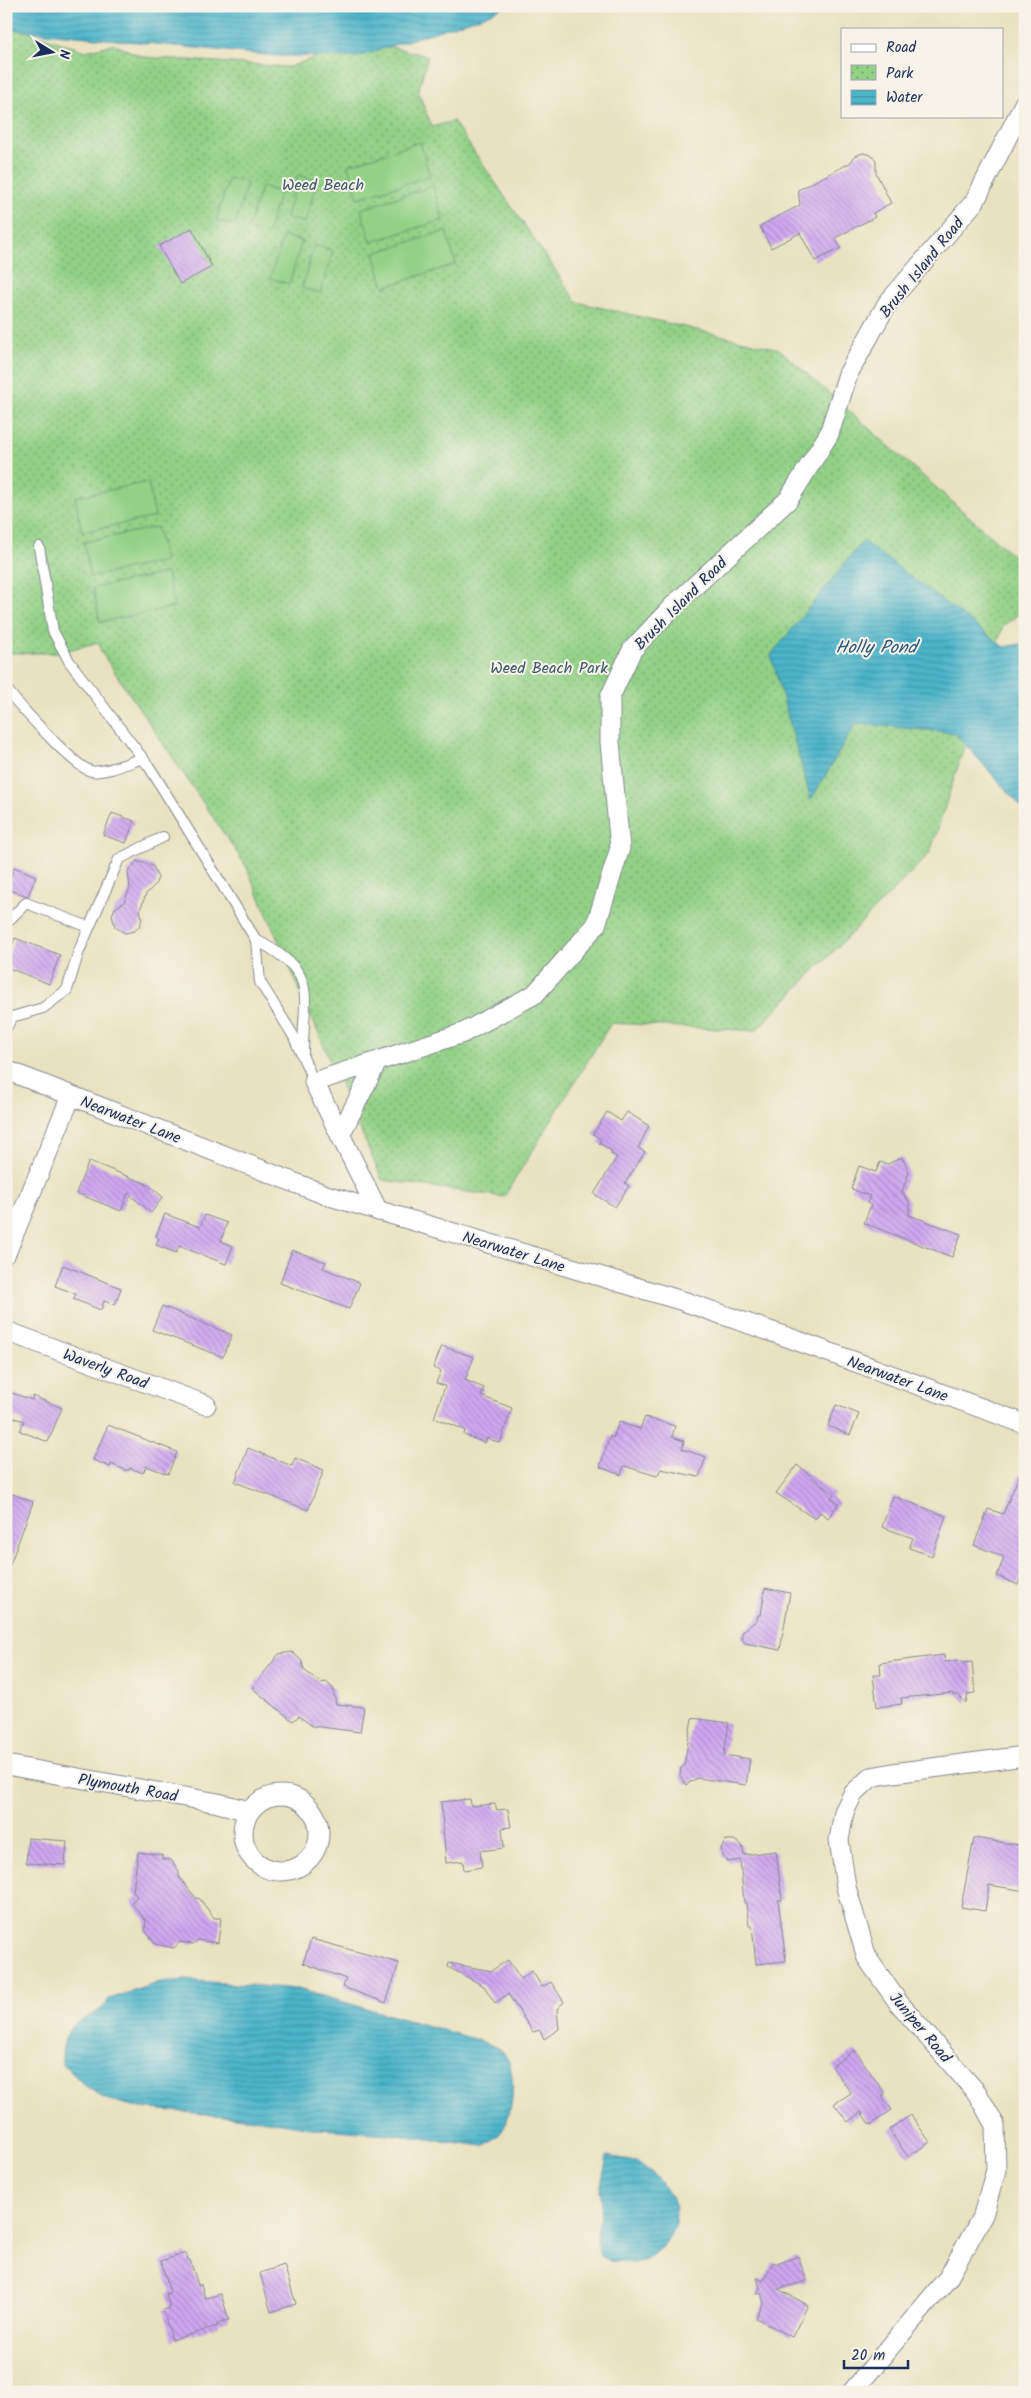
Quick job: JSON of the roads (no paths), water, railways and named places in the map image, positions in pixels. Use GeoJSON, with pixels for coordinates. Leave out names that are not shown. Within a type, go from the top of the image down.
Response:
{"type":"FeatureCollection","features":[{"type":"Feature","properties":{"kind":"street","name":"Brush Island Road"},"geometry":{"type":"LineString","coordinates":[[314,1082],[463,1033],[535,994],[596,925],[620,848],[610,742],[610,697],[632,650],[674,605],[788,500],[828,434],[848,374],[888,304],[975,200],[1025,102]]}},
{"type":"Feature","properties":{"kind":"street"},"geometry":{"type":"LineString","coordinates":[[340,1135],[377,1062]]}},
{"type":"Feature","properties":{"kind":"street","name":"Nearwater Lane"},"geometry":{"type":"LineString","coordinates":[[6,1070],[326,1195],[683,1301],[1025,1424]]}},
{"type":"Feature","properties":{"kind":"street"},"geometry":{"type":"LineString","coordinates":[[314,1082],[378,1211]]}},
{"type":"Feature","properties":{"kind":"street"},"geometry":{"type":"LineString","coordinates":[[6,1253],[71,1096]]}},
{"type":"Feature","properties":{"kind":"street","name":"Waverly Road"},"geometry":{"type":"LineString","coordinates":[[6,1330],[206,1405]]}},
{"type":"Feature","properties":{"kind":"street","name":"Juniper Road"},"geometry":{"type":"LineString","coordinates":[[852,2392],[948,2278],[983,2214],[996,2170],[995,2125],[977,2093],[898,2002],[867,1958],[846,1887],[839,1840],[844,1812],[853,1794],[871,1778],[892,1773],[1025,1756]]}},
{"type":"Feature","properties":{"kind":"street","name":"Plymouth Road"},"geometry":{"type":"LineString","coordinates":[[6,1765],[218,1802],[249,1811]]}},
{"type":"Feature","properties":{"kind":"street"},"geometry":{"type":"LineString","coordinates":[[274,1795],[288,1795],[302,1801],[313,1812],[318,1826],[319,1841],[313,1854],[302,1865],[288,1871],[273,1871],[259,1865],[248,1854],[243,1840],[243,1825],[249,1811],[260,1801],[274,1795]]}},
{"type":"Feature","properties":{"kind":"lane"},"geometry":{"type":"LineString","coordinates":[[39,547],[53,631],[68,661],[143,758],[256,940],[260,982],[303,1056],[314,1082]]}},
{"type":"Feature","properties":{"kind":"lane"},"geometry":{"type":"LineString","coordinates":[[6,689],[75,762],[92,772],[113,768],[143,758]]}},
{"type":"Feature","properties":{"kind":"lane"},"geometry":{"type":"LineString","coordinates":[[6,1028],[9,1014],[43,1008],[67,990],[79,951],[119,859],[163,837]]}},
{"type":"Feature","properties":{"kind":"lane"},"geometry":{"type":"LineString","coordinates":[[6,923],[26,903],[89,927]]}},
{"type":"Feature","properties":{"kind":"lane"},"geometry":{"type":"LineString","coordinates":[[256,940],[294,964],[302,978],[306,994],[303,1056]]}},
{"type":"Feature","properties":{"kind":"water"},"geometry":{"type":"Polygon","coordinates":[[[6,6],[505,6],[484,16],[357,57],[276,56],[6,29],[6,6]]]}},
{"type":"Feature","properties":{"kind":"water","name":"Holly Pond"},"geometry":{"type":"Polygon","coordinates":[[[863,541],[1004,647],[1025,643],[1025,811],[955,733],[856,723],[811,800],[771,655],[863,541]]]}},
{"type":"Feature","properties":{"kind":"water"},"geometry":{"type":"Polygon","coordinates":[[[185,1980],[298,1989],[495,2046],[506,2056],[512,2077],[512,2101],[506,2123],[498,2135],[483,2146],[389,2134],[319,2129],[255,2119],[141,2108],[105,2099],[84,2085],[62,2063],[63,2047],[68,2032],[78,2022],[96,2013],[106,2005],[109,1999],[160,1982],[185,1980]]]}},
{"type":"Feature","properties":{"kind":"water"},"geometry":{"type":"Polygon","coordinates":[[[607,2156],[636,2161],[656,2176],[672,2196],[676,2208],[675,2223],[671,2234],[664,2245],[646,2260],[634,2263],[610,2261],[600,2255],[596,2243],[602,2202],[600,2190],[607,2156]]]}},
{"type":"Feature","properties":{"kind":"park label","name":"Weed Beach"},"geometry":{"type":"Point","coordinates":[323,184]}},
{"type":"Feature","properties":{"kind":"park label","name":"Weed Beach Park"},"geometry":{"type":"Point","coordinates":[549,667]}}]}
